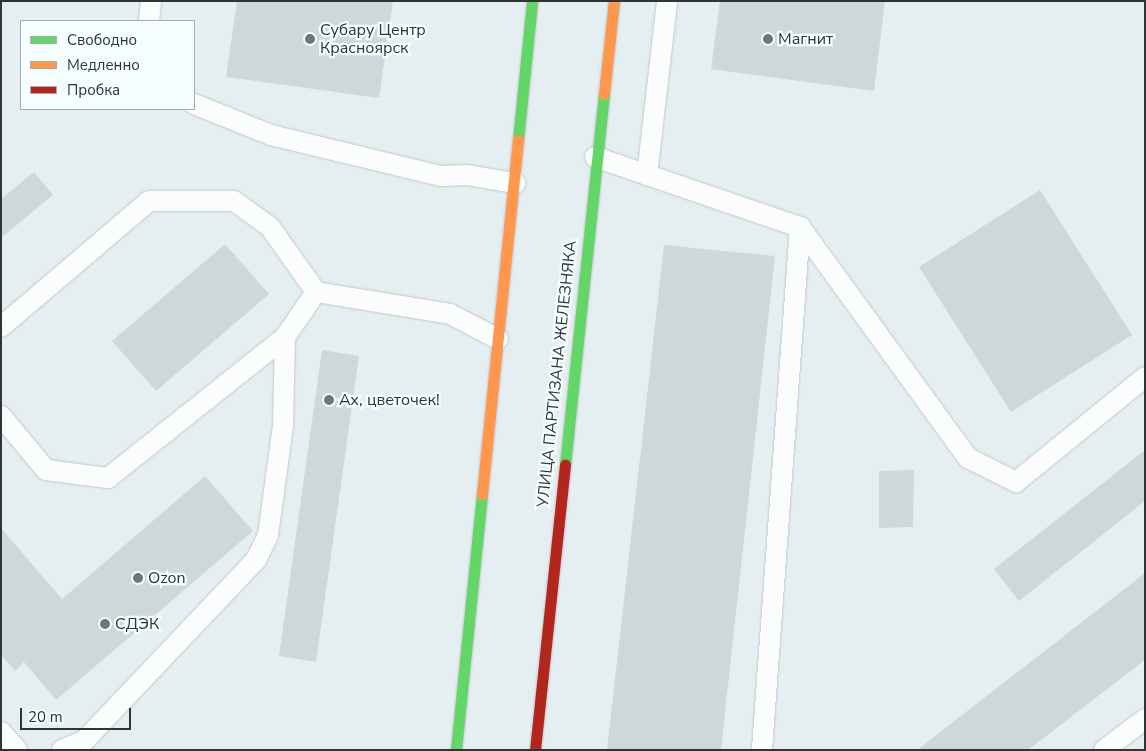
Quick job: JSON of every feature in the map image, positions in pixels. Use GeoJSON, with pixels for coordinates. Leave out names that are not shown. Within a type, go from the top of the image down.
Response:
{"type":"FeatureCollection","features":[{"type":"Feature","properties":{"kind":"main road"},"geometry":{"type":"LineString","coordinates":[[456,750],[532,1]]}},
{"type":"Feature","properties":{"kind":"main road","name":"УЛИЦА ПАРТИЗАНА ЖЕЛЕЗНЯКА"},"geometry":{"type":"LineString","coordinates":[[535,750],[595,157],[614,1]]}},
{"type":"Feature","properties":{"kind":"lane"},"geometry":{"type":"LineString","coordinates":[[149,20],[151,1]]}},
{"type":"Feature","properties":{"kind":"lane"},"geometry":{"type":"LineString","coordinates":[[647,175],[667,1]]}},
{"type":"Feature","properties":{"kind":"lane"},"geometry":{"type":"LineString","coordinates":[[195,104],[271,135],[441,176],[466,176],[514,183]]}},
{"type":"Feature","properties":{"kind":"lane"},"geometry":{"type":"LineString","coordinates":[[595,157],[800,227],[968,458],[1016,482],[1145,377]]}},
{"type":"Feature","properties":{"kind":"lane"},"geometry":{"type":"LineString","coordinates":[[1,327],[149,201],[234,201],[270,227],[316,292],[450,314],[498,339]]}},
{"type":"Feature","properties":{"kind":"lane"},"geometry":{"type":"LineString","coordinates":[[762,750],[800,227]]}},
{"type":"Feature","properties":{"kind":"lane"},"geometry":{"type":"LineString","coordinates":[[1,416],[46,470],[108,478],[285,337],[316,292]]}},
{"type":"Feature","properties":{"kind":"lane"},"geometry":{"type":"LineString","coordinates":[[62,750],[85,740],[256,560],[268,535],[283,425],[285,337]]}},
{"type":"Feature","properties":{"kind":"lane"},"geometry":{"type":"LineString","coordinates":[[1104,750],[1145,719]]}},
{"type":"Feature","properties":{"kind":"lane"},"geometry":{"type":"LineString","coordinates":[[1,732],[17,750]]}},
{"type":"Feature","properties":{"kind":"building","name":"Субару Центр Красноярск"},"geometry":{"type":"Polygon","coordinates":[[[237,1],[393,1],[379,98],[226,77],[237,1]]]}},
{"type":"Feature","properties":{"kind":"building"},"geometry":{"type":"Polygon","coordinates":[[[720,1],[885,1],[874,91],[711,69],[720,1]]]}},
{"type":"Feature","properties":{"kind":"building"},"geometry":{"type":"Polygon","coordinates":[[[34,172],[53,195],[1,238],[1,199],[34,172]]]}},
{"type":"Feature","properties":{"kind":"building"},"geometry":{"type":"Polygon","coordinates":[[[1040,190],[1132,335],[1011,412],[919,267],[1040,190]]]}},
{"type":"Feature","properties":{"kind":"building"},"geometry":{"type":"Polygon","coordinates":[[[225,244],[269,294],[156,391],[112,341],[225,244]]]}},
{"type":"Feature","properties":{"kind":"building"},"geometry":{"type":"Polygon","coordinates":[[[664,245],[775,256],[721,750],[607,750],[664,245]]]}},
{"type":"Feature","properties":{"kind":"building"},"geometry":{"type":"Polygon","coordinates":[[[322,350],[359,356],[316,662],[279,656],[322,350]]]}},
{"type":"Feature","properties":{"kind":"building"},"geometry":{"type":"Polygon","coordinates":[[[1145,450],[1145,501],[1019,601],[994,569],[1145,450]]]}},
{"type":"Feature","properties":{"kind":"building"},"geometry":{"type":"Polygon","coordinates":[[[914,470],[913,527],[879,528],[879,471],[914,470]]]}},
{"type":"Feature","properties":{"kind":"building"},"geometry":{"type":"Polygon","coordinates":[[[205,476],[253,531],[56,700],[24,662],[15,671],[1,655],[1,528],[62,599],[205,476]]]}},
{"type":"Feature","properties":{"kind":"building"},"geometry":{"type":"Polygon","coordinates":[[[1145,573],[1145,660],[1028,750],[917,750],[1145,573]]]}},
{"type":"Feature","properties":{"kind":"traffic: fast"},"geometry":{"type":"LineString","coordinates":[[518,140],[532,1]]}},
{"type":"Feature","properties":{"kind":"traffic: fast"},"geometry":{"type":"LineString","coordinates":[[565,465],[604,94]]}},
{"type":"Feature","properties":{"kind":"traffic: fast"},"geometry":{"type":"LineString","coordinates":[[456,750],[482,494]]}},
{"type":"Feature","properties":{"kind":"traffic: slow"},"geometry":{"type":"LineString","coordinates":[[604,94],[614,1]]}},
{"type":"Feature","properties":{"kind":"traffic: slow"},"geometry":{"type":"LineString","coordinates":[[482,494],[518,140]]}},
{"type":"Feature","properties":{"kind":"traffic: jam"},"geometry":{"type":"LineString","coordinates":[[535,750],[565,465]]}},
{"type":"Feature","properties":{"kind":"place","name":"Субару Центр Красноярск"},"geometry":{"type":"Point","coordinates":[310,39]}},
{"type":"Feature","properties":{"kind":"place","name":"Магнит"},"geometry":{"type":"Point","coordinates":[768,39]}},
{"type":"Feature","properties":{"kind":"place","name":"Ах, цветочек!"},"geometry":{"type":"Point","coordinates":[329,400]}},
{"type":"Feature","properties":{"kind":"place","name":"Ozon"},"geometry":{"type":"Point","coordinates":[138,578]}},
{"type":"Feature","properties":{"kind":"place","name":"СДЭК"},"geometry":{"type":"Point","coordinates":[105,624]}}]}
